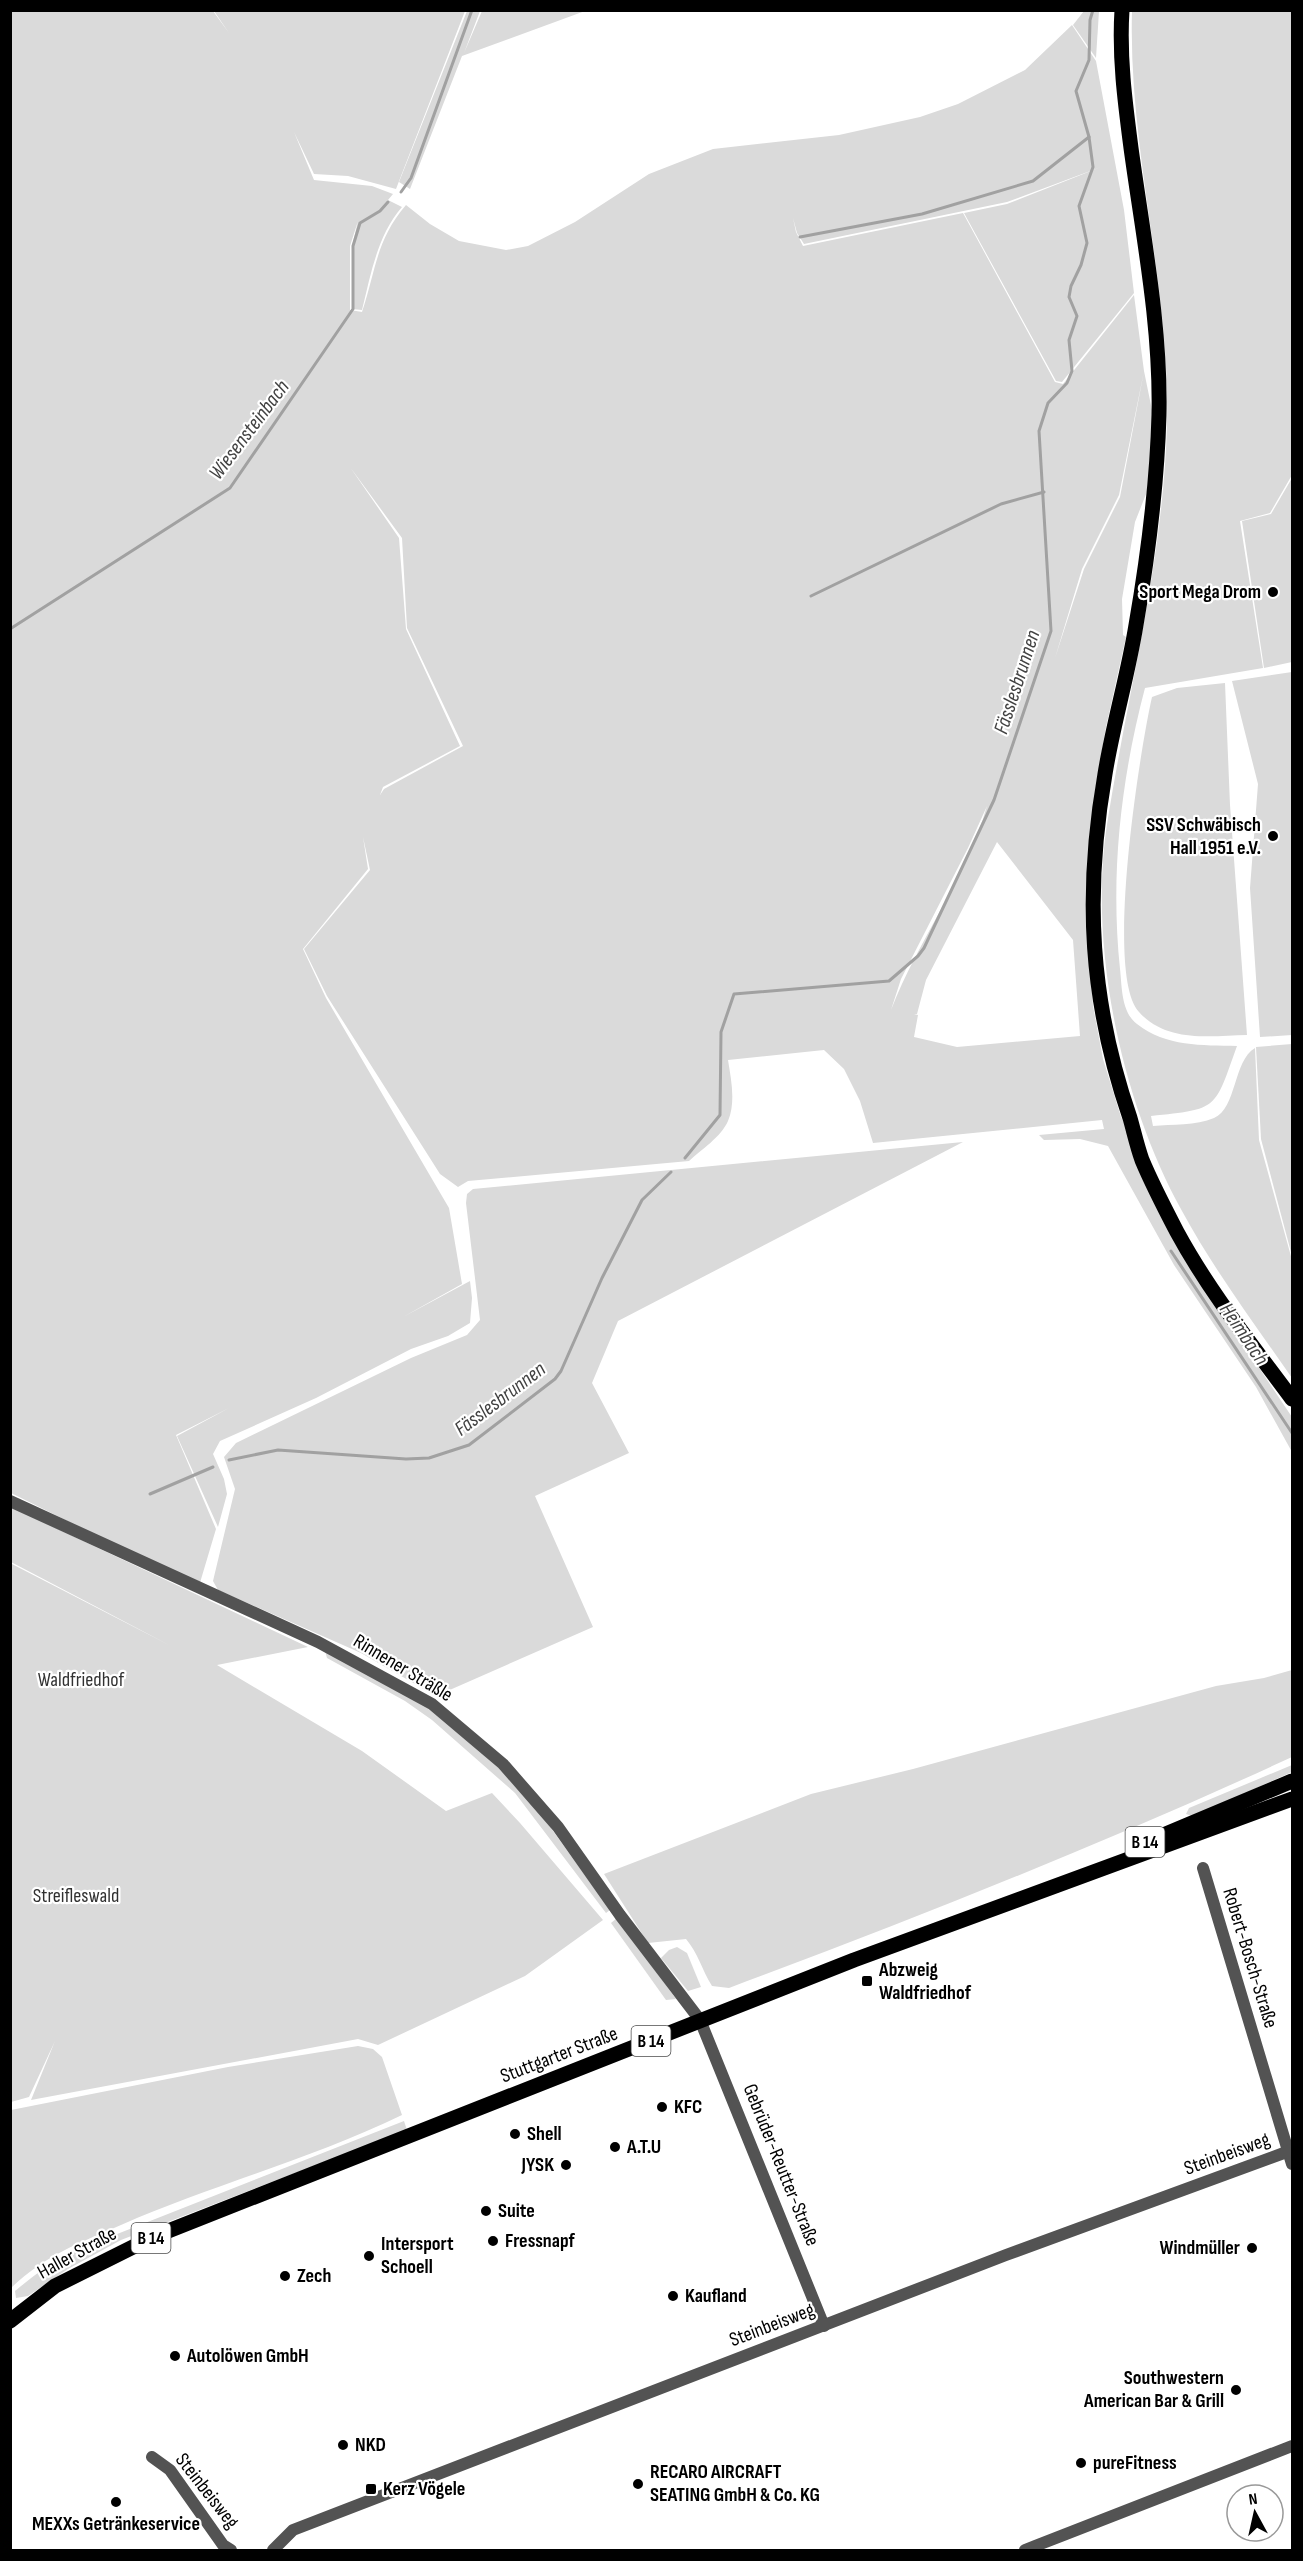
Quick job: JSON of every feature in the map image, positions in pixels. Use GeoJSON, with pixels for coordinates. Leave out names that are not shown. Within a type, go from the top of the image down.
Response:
{"type":"FeatureCollection","features":[{"type":"Feature","properties":{"kind":"main road"},"geometry":{"type":"LineString","coordinates":[[1122,10],[1124,91],[1152,297],[1159,400],[1155,486],[1148,547],[1136,628],[1117,709],[1098,821],[1092,891],[1097,978],[1105,1035],[1118,1084],[1151,1178],[1196,1264],[1293,1399]]}},
{"type":"Feature","properties":{"kind":"main road","name":"Stuttgarter Straße"},"geometry":{"type":"LineString","coordinates":[[998,1905],[1293,1781]]}},
{"type":"Feature","properties":{"kind":"main road","name":"Stuttgarter Straße"},"geometry":{"type":"LineString","coordinates":[[303,2178],[700,2020],[998,1905],[1293,1799]]}},
{"type":"Feature","properties":{"kind":"main road","name":"Haller Straße"},"geometry":{"type":"LineString","coordinates":[[10,2321],[56,2286],[103,2260],[153,2237],[303,2178]]}},
{"type":"Feature","properties":{"kind":"street","name":"Rinnener Sträßle"},"geometry":{"type":"LineString","coordinates":[[10,1501],[318,1642],[432,1704],[503,1764],[558,1827],[620,1915],[700,2020]]}},
{"type":"Feature","properties":{"kind":"street","name":"Robert-Bosch-Straße"},"geometry":{"type":"LineString","coordinates":[[1203,1868],[1291,2155]]}},
{"type":"Feature","properties":{"kind":"street","name":"Gebrüder-Reutter-Straße"},"geometry":{"type":"LineString","coordinates":[[700,2020],[824,2326]]}},
{"type":"Feature","properties":{"kind":"street","name":"Steinbeisweg"},"geometry":{"type":"LineString","coordinates":[[273,2550],[293,2530],[1006,2255],[1291,2155]]}},
{"type":"Feature","properties":{"kind":"street"},"geometry":{"type":"LineString","coordinates":[[1025,2550],[1293,2446]]}},
{"type":"Feature","properties":{"kind":"street","name":"Steinbeisweg"},"geometry":{"type":"LineString","coordinates":[[152,2457],[170,2470],[223,2545],[231,2550]]}},
{"type":"Feature","properties":{"kind":"green space"},"geometry":{"type":"Polygon","coordinates":[[[11,11],[213,11],[229,33],[214,11],[465,11],[396,189],[348,176],[314,174],[294,132],[314,180],[372,186],[393,194],[388,200],[402,207],[386,230],[372,269],[362,310],[352,309],[352,246],[358,221],[350,246],[350,310],[362,312],[383,243],[388,231],[406,205],[430,224],[459,241],[506,250],[528,246],[575,222],[649,174],[713,149],[839,135],[920,117],[958,104],[1025,70],[1072,25],[1096,61],[1124,210],[1134,293],[1062,382],[1056,381],[964,213],[1007,204],[1101,167],[1007,202],[804,244],[797,233],[793,218],[796,232],[803,246],[963,213],[1055,382],[1063,384],[1134,295],[1144,371],[1153,415],[1150,484],[1135,522],[1122,599],[1123,635],[1126,637],[1106,727],[1095,791],[1087,931],[1093,1006],[1103,1059],[1121,1117],[1221,1311],[1292,1417],[1292,1452],[1256,1387],[1174,1265],[1108,1146],[1080,1139],[1044,1140],[1039,1135],[1104,1129],[1102,1120],[873,1143],[860,1101],[844,1069],[824,1050],[728,1060],[732,1098],[728,1121],[716,1138],[689,1161],[468,1181],[458,1187],[440,1174],[327,996],[304,949],[370,870],[363,837],[368,869],[303,949],[326,998],[449,1208],[462,1284],[403,1317],[470,1281],[472,1298],[470,1323],[448,1336],[411,1349],[316,1398],[220,1441],[213,1454],[224,1479],[227,1494],[218,1527],[177,1436],[229,1408],[176,1435],[216,1529],[199,1586],[11,1493],[11,11]],[[1144,371],[1119,495],[1082,569],[1055,658],[1084,569],[1120,497],[1144,371]],[[350,467],[399,538],[406,629],[460,746],[383,787],[380,795],[384,789],[463,746],[407,628],[402,538],[350,467]],[[987,806],[901,979],[891,1010],[914,959],[955,884],[978,833],[987,806]],[[997,842],[926,980],[917,1014],[914,1014],[918,1015],[914,1037],[957,1047],[1080,1036],[1073,940],[997,842]]]}},
{"type":"Feature","properties":{"kind":"green space"},"geometry":{"type":"Polygon","coordinates":[[[467,11],[480,11],[464,53],[482,11],[585,11],[462,56],[410,189],[399,182],[467,11]]]}},
{"type":"Feature","properties":{"kind":"green space"},"geometry":{"type":"Polygon","coordinates":[[[1084,11],[1099,11],[1096,58],[1073,25],[1084,11]]]}},
{"type":"Feature","properties":{"kind":"green space"},"geometry":{"type":"Polygon","coordinates":[[[1132,11],[1292,11],[1292,475],[1270,513],[1240,521],[1263,668],[1145,688],[1124,792],[1116,898],[1122,991],[1125,1006],[1132,1019],[1148,1032],[1172,1041],[1198,1045],[1237,1046],[1218,1094],[1211,1102],[1202,1108],[1190,1111],[1151,1116],[1153,1126],[1200,1122],[1214,1118],[1221,1113],[1227,1105],[1243,1063],[1255,1048],[1259,1140],[1292,1260],[1292,1378],[1207,1254],[1160,1168],[1126,1071],[1114,1020],[1106,968],[1102,917],[1103,866],[1108,818],[1153,572],[1167,423],[1162,319],[1136,114],[1132,63],[1132,11]]]}},
{"type":"Feature","properties":{"kind":"green space","name":"Sport Mega Drom"},"geometry":{"type":"Polygon","coordinates":[[[1292,478],[1292,662],[1264,668],[1242,521],[1271,514],[1292,478]]]}},
{"type":"Feature","properties":{"kind":"green space","name":"SSV Schwäbisch Hall 1951 e.V."},"geometry":{"type":"Polygon","coordinates":[[[1292,672],[1292,1035],[1260,1037],[1250,888],[1258,784],[1232,681],[1292,672]]]}},
{"type":"Feature","properties":{"kind":"green space"},"geometry":{"type":"Polygon","coordinates":[[[1225,683],[1230,805],[1247,1035],[1190,1036],[1162,1029],[1150,1022],[1139,1012],[1129,990],[1125,954],[1128,860],[1133,810],[1152,697],[1177,688],[1225,683]]]}},
{"type":"Feature","properties":{"kind":"green space"},"geometry":{"type":"Polygon","coordinates":[[[1292,1044],[1292,1256],[1261,1139],[1256,1047],[1292,1044]]]}},
{"type":"Feature","properties":{"kind":"green space"},"geometry":{"type":"Polygon","coordinates":[[[963,1142],[618,1321],[592,1383],[629,1453],[535,1496],[593,1627],[436,1696],[361,1653],[218,1590],[213,1581],[235,1489],[224,1457],[236,1443],[411,1358],[467,1335],[480,1320],[466,1203],[467,1194],[473,1189],[963,1142]]]}},
{"type":"Feature","properties":{"kind":"green space"},"geometry":{"type":"Polygon","coordinates":[[[11,1507],[308,1647],[217,1665],[362,1751],[446,1811],[492,1793],[603,1920],[525,1976],[378,2045],[358,2039],[31,2100],[55,2041],[29,2097],[11,2102],[10,1563],[171,1646],[11,1562],[11,1507]]]}},
{"type":"Feature","properties":{"kind":"green space"},"geometry":{"type":"Polygon","coordinates":[[[325,1651],[443,1716],[495,1760],[535,1806],[610,1910],[606,1913],[515,1793],[432,1720],[405,1701],[327,1658],[325,1651]]]}},
{"type":"Feature","properties":{"kind":"green space"},"geometry":{"type":"Polygon","coordinates":[[[1292,1670],[1292,1757],[1013,1878],[729,1988],[712,1986],[686,1939],[648,1943],[604,1874],[811,1794],[913,1769],[1216,1686],[1264,1678],[1292,1670]]]}},
{"type":"Feature","properties":{"kind":"green space"},"geometry":{"type":"Polygon","coordinates":[[[1292,1765],[1292,1772],[1198,1814],[1192,1816],[1186,1814],[1189,1808],[1292,1765]]]}},
{"type":"Feature","properties":{"kind":"green space"},"geometry":{"type":"Polygon","coordinates":[[[617,1918],[676,1999],[666,2000],[611,1923],[617,1918]]]}},
{"type":"Feature","properties":{"kind":"green space"},"geometry":{"type":"Polygon","coordinates":[[[677,1947],[687,1953],[701,1987],[688,1991],[661,1958],[669,1950],[677,1947]]]}},
{"type":"Feature","properties":{"kind":"green space"},"geometry":{"type":"Polygon","coordinates":[[[358,2046],[373,2049],[382,2057],[402,2115],[333,2145],[90,2238],[37,2267],[11,2288],[11,2110],[228,2067],[358,2046]]]}},
{"type":"Feature","properties":{"kind":"green space"},"geometry":{"type":"Polygon","coordinates":[[[404,2121],[407,2130],[121,2240],[68,2269],[28,2296],[16,2298],[15,2291],[22,2285],[74,2251],[404,2121]]]}},
{"type":"Feature","properties":{"kind":"waterway","name":"Wiesensteinbach"},"geometry":{"type":"LineString","coordinates":[[401,192],[411,178],[472,10]]}},
{"type":"Feature","properties":{"kind":"waterway","name":"Fässlesbrunnen"},"geometry":{"type":"LineString","coordinates":[[685,1158],[720,1115],[721,1032],[734,994],[889,981],[924,948],[994,800],[1051,631],[1039,431],[1048,403],[1067,383],[1072,371],[1069,340],[1077,316],[1069,297],[1087,243],[1079,206],[1093,167],[1089,137],[1076,91],[1089,60],[1090,20],[1093,10]]}},
{"type":"Feature","properties":{"kind":"waterway"},"geometry":{"type":"LineString","coordinates":[[800,237],[922,214],[1033,181],[1089,137]]}},
{"type":"Feature","properties":{"kind":"waterway","name":"Wiesensteinbach"},"geometry":{"type":"LineString","coordinates":[[10,629],[230,488],[353,309],[353,246],[360,223],[380,211],[388,202]]}},
{"type":"Feature","properties":{"kind":"waterway"},"geometry":{"type":"LineString","coordinates":[[811,596],[1001,504],[1044,492]]}},
{"type":"Feature","properties":{"kind":"waterway","name":"Fässlesbrunnen"},"geometry":{"type":"LineString","coordinates":[[229,1460],[278,1450],[406,1459],[429,1458],[469,1445],[555,1379],[561,1371],[602,1278],[642,1200],[671,1172]]}},
{"type":"Feature","properties":{"kind":"waterway","name":"Heimbach"},"geometry":{"type":"LineString","coordinates":[[1171,1251],[1292,1433]]}},
{"type":"Feature","properties":{"kind":"waterway","name":"Fässlesbrunnen"},"geometry":{"type":"LineString","coordinates":[[150,1494],[213,1467]]}},
{"type":"Feature","properties":{"kind":"place","name":"Sport Mega Drom"},"geometry":{"type":"Point","coordinates":[1273,592]}},
{"type":"Feature","properties":{"kind":"place","name":"SSV Schwäbisch Hall 1951 e.V."},"geometry":{"type":"Point","coordinates":[1273,836]}},
{"type":"Feature","properties":{"kind":"place","name":"Abzweig Waldfriedhof"},"geometry":{"type":"Point","coordinates":[867,1981]}},
{"type":"Feature","properties":{"kind":"place","name":"KFC"},"geometry":{"type":"Point","coordinates":[662,2107]}},
{"type":"Feature","properties":{"kind":"place","name":"Shell"},"geometry":{"type":"Point","coordinates":[515,2134]}},
{"type":"Feature","properties":{"kind":"place","name":"A.T.U"},"geometry":{"type":"Point","coordinates":[615,2147]}},
{"type":"Feature","properties":{"kind":"place","name":"JYSK"},"geometry":{"type":"Point","coordinates":[566,2165]}},
{"type":"Feature","properties":{"kind":"place","name":"Suite"},"geometry":{"type":"Point","coordinates":[486,2211]}},
{"type":"Feature","properties":{"kind":"place","name":"Fressnapf"},"geometry":{"type":"Point","coordinates":[493,2241]}},
{"type":"Feature","properties":{"kind":"place","name":"Windmüller"},"geometry":{"type":"Point","coordinates":[1252,2248]}},
{"type":"Feature","properties":{"kind":"place","name":"Intersport Schoell"},"geometry":{"type":"Point","coordinates":[369,2256]}},
{"type":"Feature","properties":{"kind":"place","name":"Zech"},"geometry":{"type":"Point","coordinates":[285,2276]}},
{"type":"Feature","properties":{"kind":"place","name":"Kaufland"},"geometry":{"type":"Point","coordinates":[673,2296]}},
{"type":"Feature","properties":{"kind":"place","name":"Autolöwen GmbH"},"geometry":{"type":"Point","coordinates":[175,2356]}},
{"type":"Feature","properties":{"kind":"place","name":"Southwestern American Bar & Grill"},"geometry":{"type":"Point","coordinates":[1236,2390]}},
{"type":"Feature","properties":{"kind":"place","name":"NKD"},"geometry":{"type":"Point","coordinates":[343,2445]}},
{"type":"Feature","properties":{"kind":"place","name":"pureFitness"},"geometry":{"type":"Point","coordinates":[1081,2463]}},
{"type":"Feature","properties":{"kind":"place","name":"RECARO AIRCRAFT SEATING GmbH & Co. KG"},"geometry":{"type":"Point","coordinates":[638,2484]}},
{"type":"Feature","properties":{"kind":"place","name":"Kerz Vögele"},"geometry":{"type":"Point","coordinates":[371,2489]}},
{"type":"Feature","properties":{"kind":"place","name":"MEXXs Getränkeservice"},"geometry":{"type":"Point","coordinates":[116,2502]}},
{"type":"Feature","properties":{"kind":"park label","name":"Waldfriedhof"},"geometry":{"type":"Point","coordinates":[81,1680]}},
{"type":"Feature","properties":{"kind":"park label","name":"Streifleswald"},"geometry":{"type":"Point","coordinates":[76,1896]}}]}
